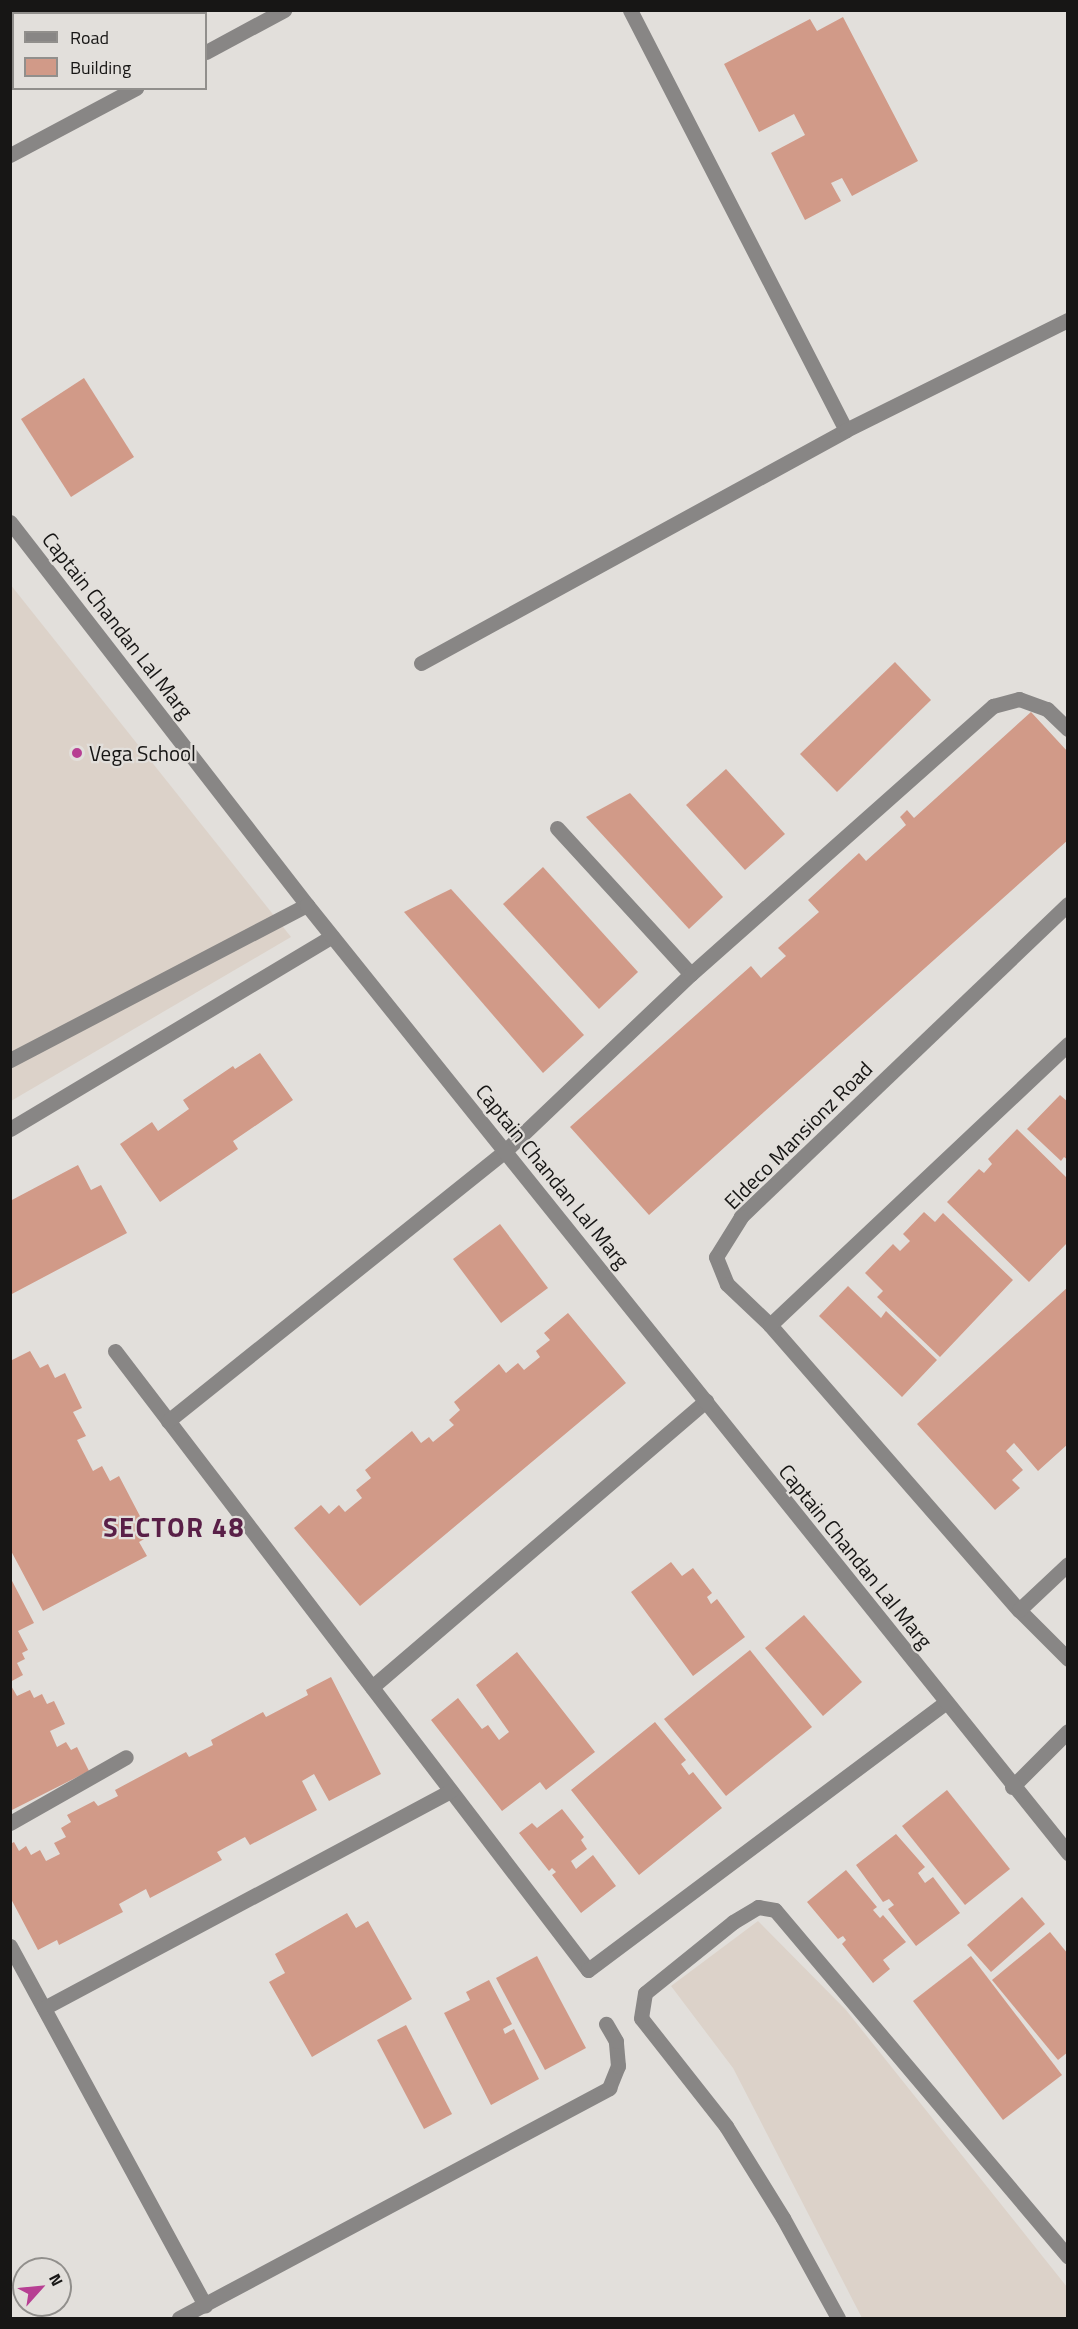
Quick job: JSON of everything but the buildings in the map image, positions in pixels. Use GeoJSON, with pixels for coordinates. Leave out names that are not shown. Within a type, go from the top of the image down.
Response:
{"type":"FeatureCollection","features":[{"type":"Feature","properties":{"kind":"street"},"geometry":{"type":"LineString","coordinates":[[207,51],[284,10]]}},
{"type":"Feature","properties":{"kind":"street"},"geometry":{"type":"LineString","coordinates":[[630,10],[846,430]]}},
{"type":"Feature","properties":{"kind":"street"},"geometry":{"type":"LineString","coordinates":[[10,155],[132,90]]}},
{"type":"Feature","properties":{"kind":"street"},"geometry":{"type":"LineString","coordinates":[[421,663],[846,430],[1068,320]]}},
{"type":"Feature","properties":{"kind":"street","name":"Captain Chandan Lal Marg"},"geometry":{"type":"LineString","coordinates":[[10,522],[307,905],[506,1150],[1012,1787],[1068,1853]]}},
{"type":"Feature","properties":{"kind":"street"},"geometry":{"type":"LineString","coordinates":[[168,1421],[506,1150],[691,974],[993,706],[1019,699],[1047,710],[1068,729]]}},
{"type":"Feature","properties":{"kind":"street"},"geometry":{"type":"LineString","coordinates":[[557,828],[691,974]]}},
{"type":"Feature","properties":{"kind":"street","name":"Eldeco Mansionz Road"},"geometry":{"type":"LineString","coordinates":[[770,1325],[727,1284],[716,1257],[741,1217],[1068,904]]}},
{"type":"Feature","properties":{"kind":"street"},"geometry":{"type":"LineString","coordinates":[[10,1060],[307,905]]}},
{"type":"Feature","properties":{"kind":"street"},"geometry":{"type":"LineString","coordinates":[[10,1129],[332,936]]}},
{"type":"Feature","properties":{"kind":"street"},"geometry":{"type":"LineString","coordinates":[[1068,1044],[770,1325],[1019,1610],[1068,1659]]}},
{"type":"Feature","properties":{"kind":"street"},"geometry":{"type":"LineString","coordinates":[[115,1351],[588,1970],[946,1702]]}},
{"type":"Feature","properties":{"kind":"street"},"geometry":{"type":"LineString","coordinates":[[372,1688],[706,1401]]}},
{"type":"Feature","properties":{"kind":"street"},"geometry":{"type":"LineString","coordinates":[[1019,1610],[1068,1564]]}},
{"type":"Feature","properties":{"kind":"street"},"geometry":{"type":"LineString","coordinates":[[1012,1787],[1068,1731]]}},
{"type":"Feature","properties":{"kind":"street"},"geometry":{"type":"LineString","coordinates":[[10,1823],[126,1757]]}},
{"type":"Feature","properties":{"kind":"street"},"geometry":{"type":"LineString","coordinates":[[44,2008],[451,1791]]}},
{"type":"Feature","properties":{"kind":"street"},"geometry":{"type":"LineString","coordinates":[[838,2319],[783,2218],[726,2126],[641,2018],[645,1993],[733,1922],[758,1907],[775,1910],[1068,2257]]}},
{"type":"Feature","properties":{"kind":"street"},"geometry":{"type":"LineString","coordinates":[[10,1946],[205,2305]]}},
{"type":"Feature","properties":{"kind":"street"},"geometry":{"type":"LineString","coordinates":[[179,2319],[609,2088],[618,2066],[616,2041],[606,2024]]}},
{"type":"Feature","properties":{"kind":"shaded area","name":"Vega School"},"geometry":{"type":"Polygon","coordinates":[[[10,584],[291,937],[11,1101],[10,1101],[10,584]]]}},
{"type":"Feature","properties":{"kind":"shaded area"},"geometry":{"type":"Polygon","coordinates":[[[758,1921],[846,2010],[1067,2287],[1067,2318],[862,2318],[733,2068],[671,1986],[758,1921]]]}},
{"type":"Feature","properties":{"kind":"place","name":"Vega School"},"geometry":{"type":"Point","coordinates":[77,753]}},
{"type":"Feature","properties":{"kind":"district","name":"SECTOR 48"},"geometry":{"type":"Point","coordinates":[174,1527]}}]}
